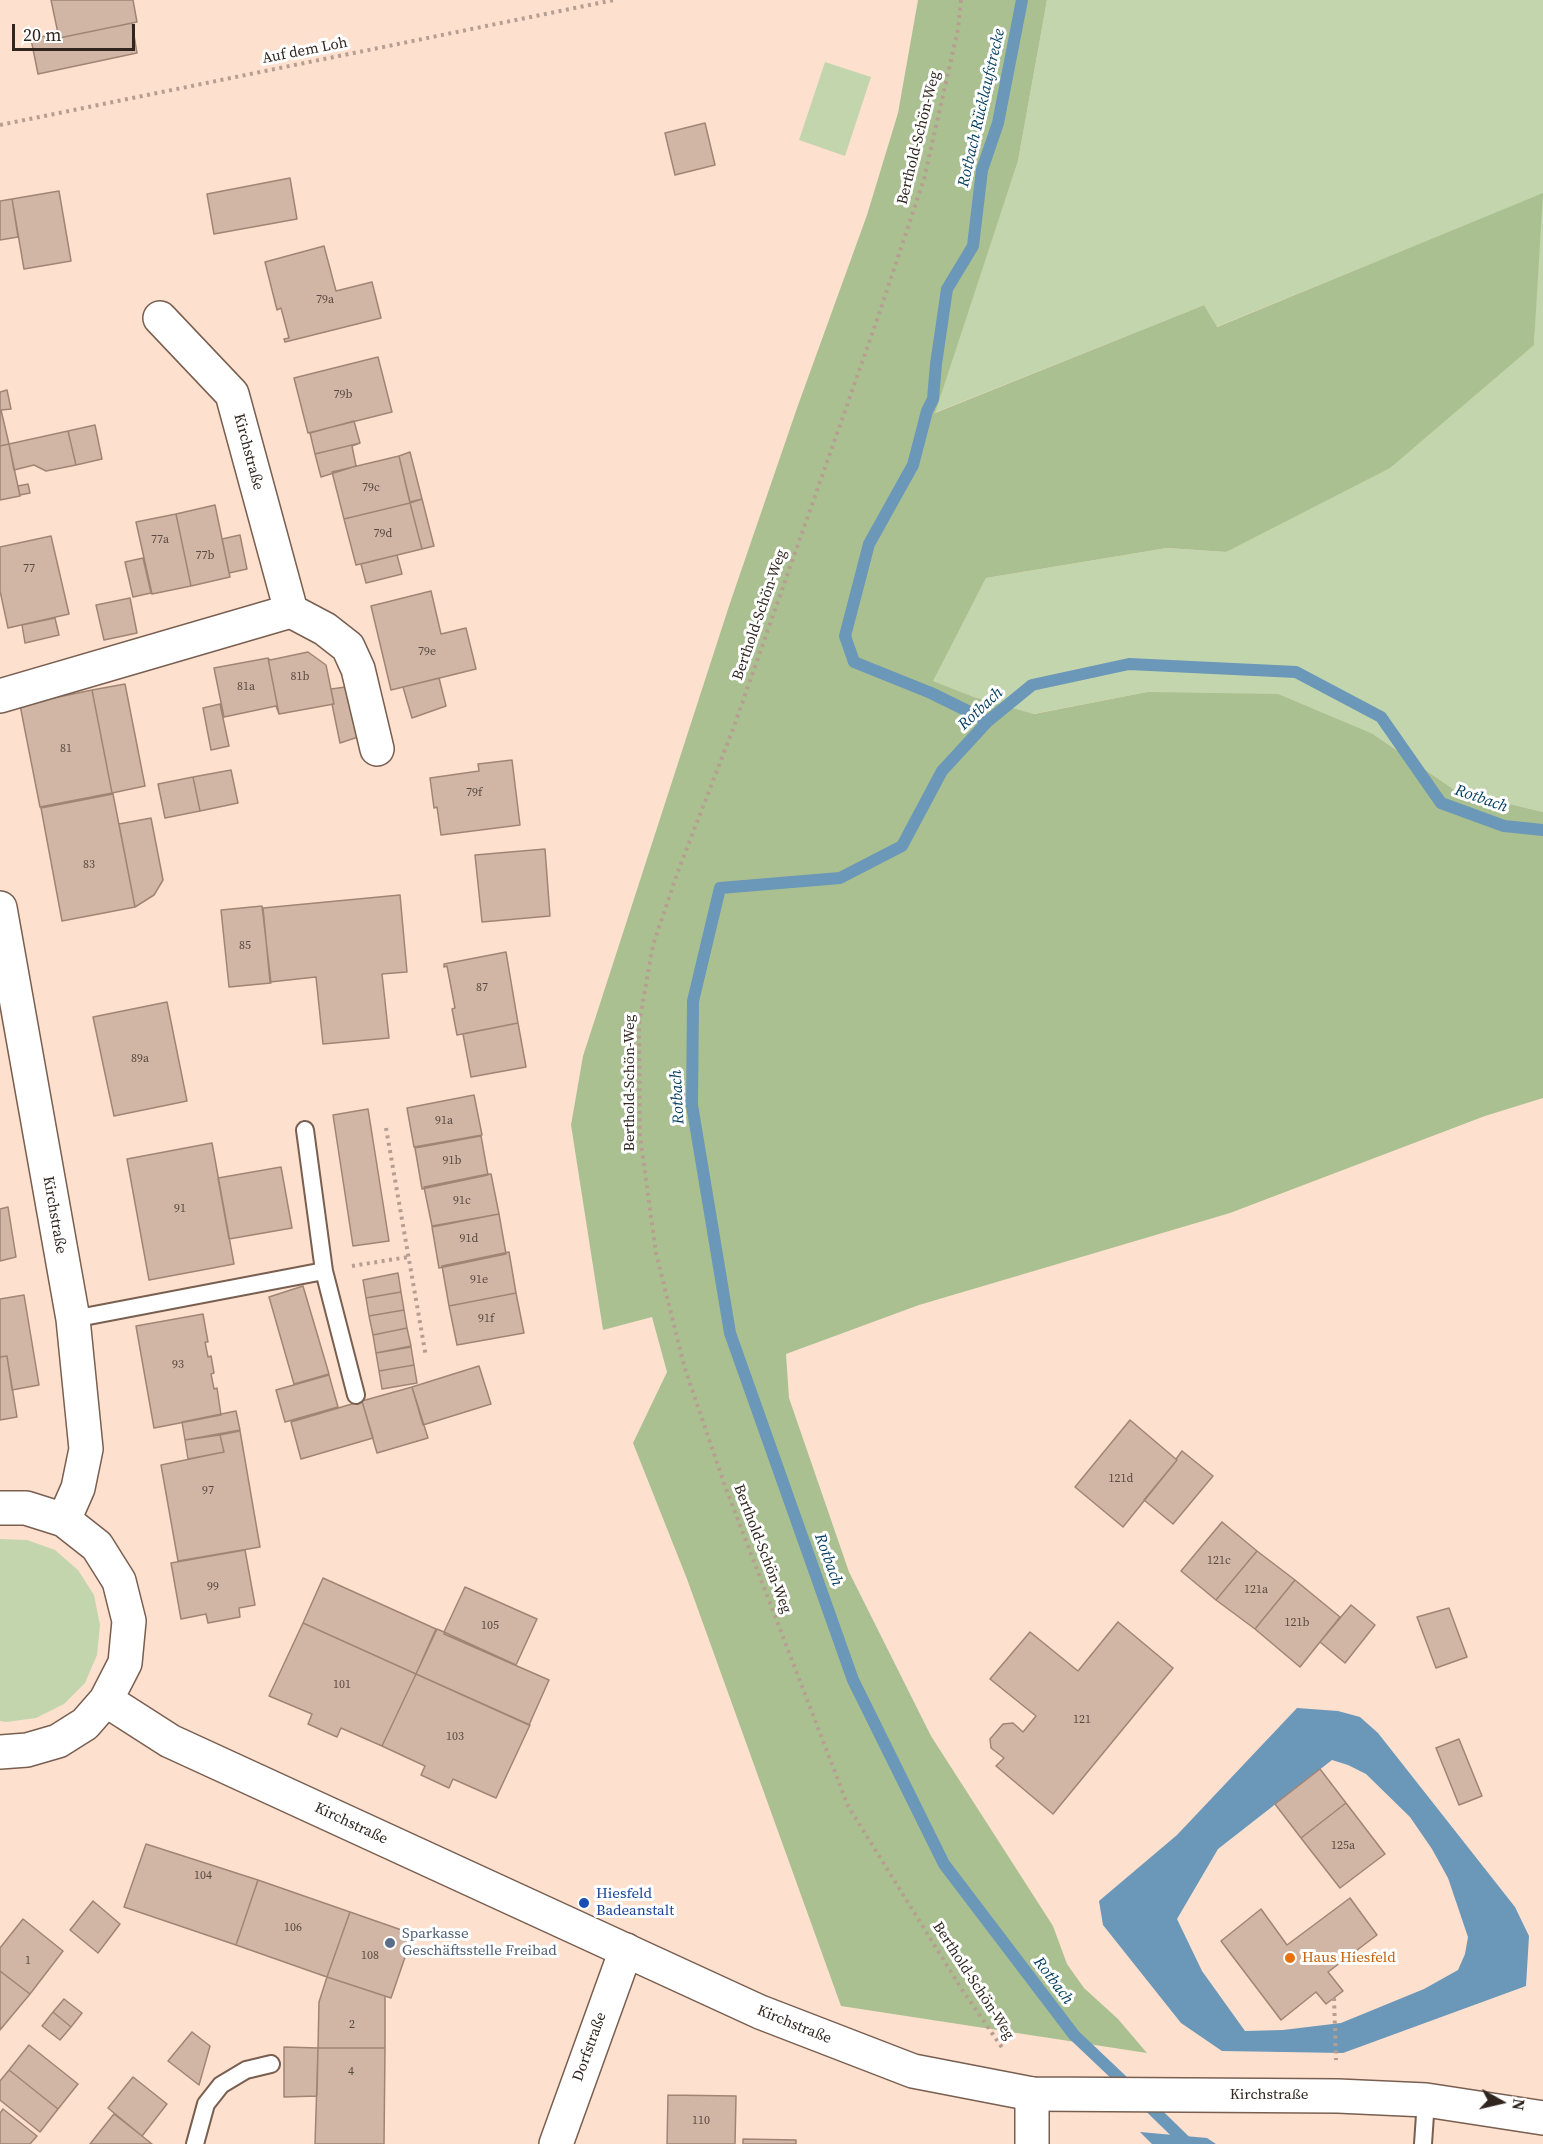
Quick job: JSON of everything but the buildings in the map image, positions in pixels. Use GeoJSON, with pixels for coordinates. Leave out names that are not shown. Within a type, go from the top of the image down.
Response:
{"type":"FeatureCollection","features":[{"type":"Feature","properties":{"kind":"street","name":"Kirchstraße"},"geometry":{"type":"LineString","coordinates":[[160,318],[232,394],[291,610]]}},
{"type":"Feature","properties":{"kind":"street"},"geometry":{"type":"LineString","coordinates":[[0,696],[291,610],[325,629],[348,646],[358,669],[377,749]]}},
{"type":"Feature","properties":{"kind":"street","name":"Kirchstraße"},"geometry":{"type":"LineString","coordinates":[[0,908],[73,1319],[86,1449],[78,1488],[64,1520]]}},
{"type":"Feature","properties":{"kind":"street"},"geometry":{"type":"LineString","coordinates":[[0,1508],[26,1508],[64,1520],[97,1546],[119,1581],[129,1621],[125,1663],[106,1700],[85,1724],[58,1741],[27,1750],[0,1752]]}},
{"type":"Feature","properties":{"kind":"street","name":"Kirchstraße"},"geometry":{"type":"LineString","coordinates":[[106,1700],[170,1741],[760,2012],[913,2071],[1032,2094],[1318,2095],[1426,2100],[1543,2118]]}},
{"type":"Feature","properties":{"kind":"street","name":"Dorfstraße"},"geometry":{"type":"LineString","coordinates":[[556,2144],[626,1950]]}},
{"type":"Feature","properties":{"kind":"street"},"geometry":{"type":"LineString","coordinates":[[1032,2094],[1032,2144]]}},
{"type":"Feature","properties":{"kind":"lane"},"geometry":{"type":"LineString","coordinates":[[305,1130],[324,1271],[357,1395]]}},
{"type":"Feature","properties":{"kind":"lane"},"geometry":{"type":"LineString","coordinates":[[73,1319],[324,1271]]}},
{"type":"Feature","properties":{"kind":"lane"},"geometry":{"type":"LineString","coordinates":[[195,2144],[206,2104],[221,2085],[246,2070],[272,2064]]}},
{"type":"Feature","properties":{"kind":"lane"},"geometry":{"type":"LineString","coordinates":[[1423,2144],[1426,2100]]}},
{"type":"Feature","properties":{"kind":"path","name":"Auf dem Loh"},"geometry":{"type":"LineString","coordinates":[[0,125],[614,0]]}},
{"type":"Feature","properties":{"kind":"path","name":"Berthold-Schön-Weg"},"geometry":{"type":"LineString","coordinates":[[962,0],[958,29],[924,179],[877,320],[733,729],[677,874],[653,945],[639,1024],[640,1136],[656,1253],[685,1369],[725,1486],[848,1806],[961,1988],[1032,2094]]}},
{"type":"Feature","properties":{"kind":"path"},"geometry":{"type":"LineString","coordinates":[[386,1128],[426,1357]]}},
{"type":"Feature","properties":{"kind":"path"},"geometry":{"type":"LineString","coordinates":[[324,1271],[408,1257]]}},
{"type":"Feature","properties":{"kind":"path"},"geometry":{"type":"LineString","coordinates":[[1334,1998],[1336,2053]]}},
{"type":"Feature","properties":{"kind":"green space"},"geometry":{"type":"Polygon","coordinates":[[[918,0],[1047,0],[1018,161],[935,413],[1204,305],[1217,327],[1543,193],[1534,345],[1390,468],[1226,552],[1167,548],[986,578],[933,681],[974,697],[1034,714],[1147,692],[1278,694],[1373,734],[1456,791],[1543,812],[1543,1098],[1485,1116],[1230,1213],[919,1305],[786,1354],[789,1398],[849,1572],[931,1736],[1053,1926],[1067,1964],[1084,1988],[1118,2019],[1147,2053],[841,2006],[687,1579],[633,1443],[667,1372],[652,1317],[603,1330],[571,1125],[583,1056],[729,606],[867,215],[898,113],[918,0]]]}},
{"type":"Feature","properties":{"kind":"green space"},"geometry":{"type":"Polygon","coordinates":[[[1047,0],[1543,0],[1543,812],[1456,791],[1373,734],[1147,692],[1033,714],[974,697],[932,681],[986,578],[1167,548],[1226,552],[1534,344],[1542,194],[1216,327],[1204,305],[934,413],[1018,161],[1047,0]]]}},
{"type":"Feature","properties":{"kind":"green space"},"geometry":{"type":"Polygon","coordinates":[[[825,62],[871,77],[845,156],[799,140],[825,62]]]}},
{"type":"Feature","properties":{"kind":"green space"},"geometry":{"type":"Polygon","coordinates":[[[0,1539],[27,1540],[55,1550],[78,1570],[94,1595],[100,1625],[97,1655],[85,1683],[64,1704],[36,1718],[6,1722],[0,1721],[0,1539]]]}},
{"type":"Feature","properties":{"kind":"water"},"geometry":{"type":"Polygon","coordinates":[[[1297,1708],[1338,1711],[1360,1717],[1378,1733],[1515,1907],[1529,1936],[1526,1986],[1343,2053],[1222,2051],[1181,2023],[1103,1925],[1099,1901],[1177,1835],[1297,1708]],[[1332,1760],[1218,1849],[1177,1919],[1202,1971],[1245,2031],[1283,2030],[1341,2023],[1424,1989],[1458,1970],[1465,1954],[1468,1937],[1448,1878],[1432,1849],[1410,1817],[1366,1774],[1332,1760]]]}},
{"type":"Feature","properties":{"kind":"water"},"geometry":{"type":"Polygon","coordinates":[[[1140,2132],[1207,2138],[1216,2144],[1152,2144],[1140,2132]]]}},
{"type":"Feature","properties":{"kind":"waterway","name":"Rotbach Rücklaufstrecke"},"geometry":{"type":"LineString","coordinates":[[988,721],[931,693],[854,662],[845,636],[869,544],[913,465],[927,411],[933,399],[947,289],[973,246],[982,170],[998,123],[1022,0]]}},
{"type":"Feature","properties":{"kind":"waterway","name":"Rotbach"},"geometry":{"type":"LineString","coordinates":[[1131,2089],[1074,2035],[944,1864],[853,1680],[730,1333],[692,1105],[693,1001],[720,888],[840,878],[902,846],[942,771],[988,721],[1032,685],[1129,664],[1296,672],[1381,717],[1441,803],[1504,826],[1543,830]]}},
{"type":"Feature","properties":{"kind":"waterway","name":"Rotbach"},"geometry":{"type":"LineString","coordinates":[[1144,2101],[1188,2144]]}},
{"type":"Feature","properties":{"kind":"place","name":"Hiesfeld Badeanstalt"},"geometry":{"type":"Point","coordinates":[584,1903]}},
{"type":"Feature","properties":{"kind":"place","name":"Sparkasse Geschäftsstelle Freibad"},"geometry":{"type":"Point","coordinates":[390,1943]}},
{"type":"Feature","properties":{"kind":"place","name":"Haus Hiesfeld"},"geometry":{"type":"Point","coordinates":[1290,1958]}}]}
